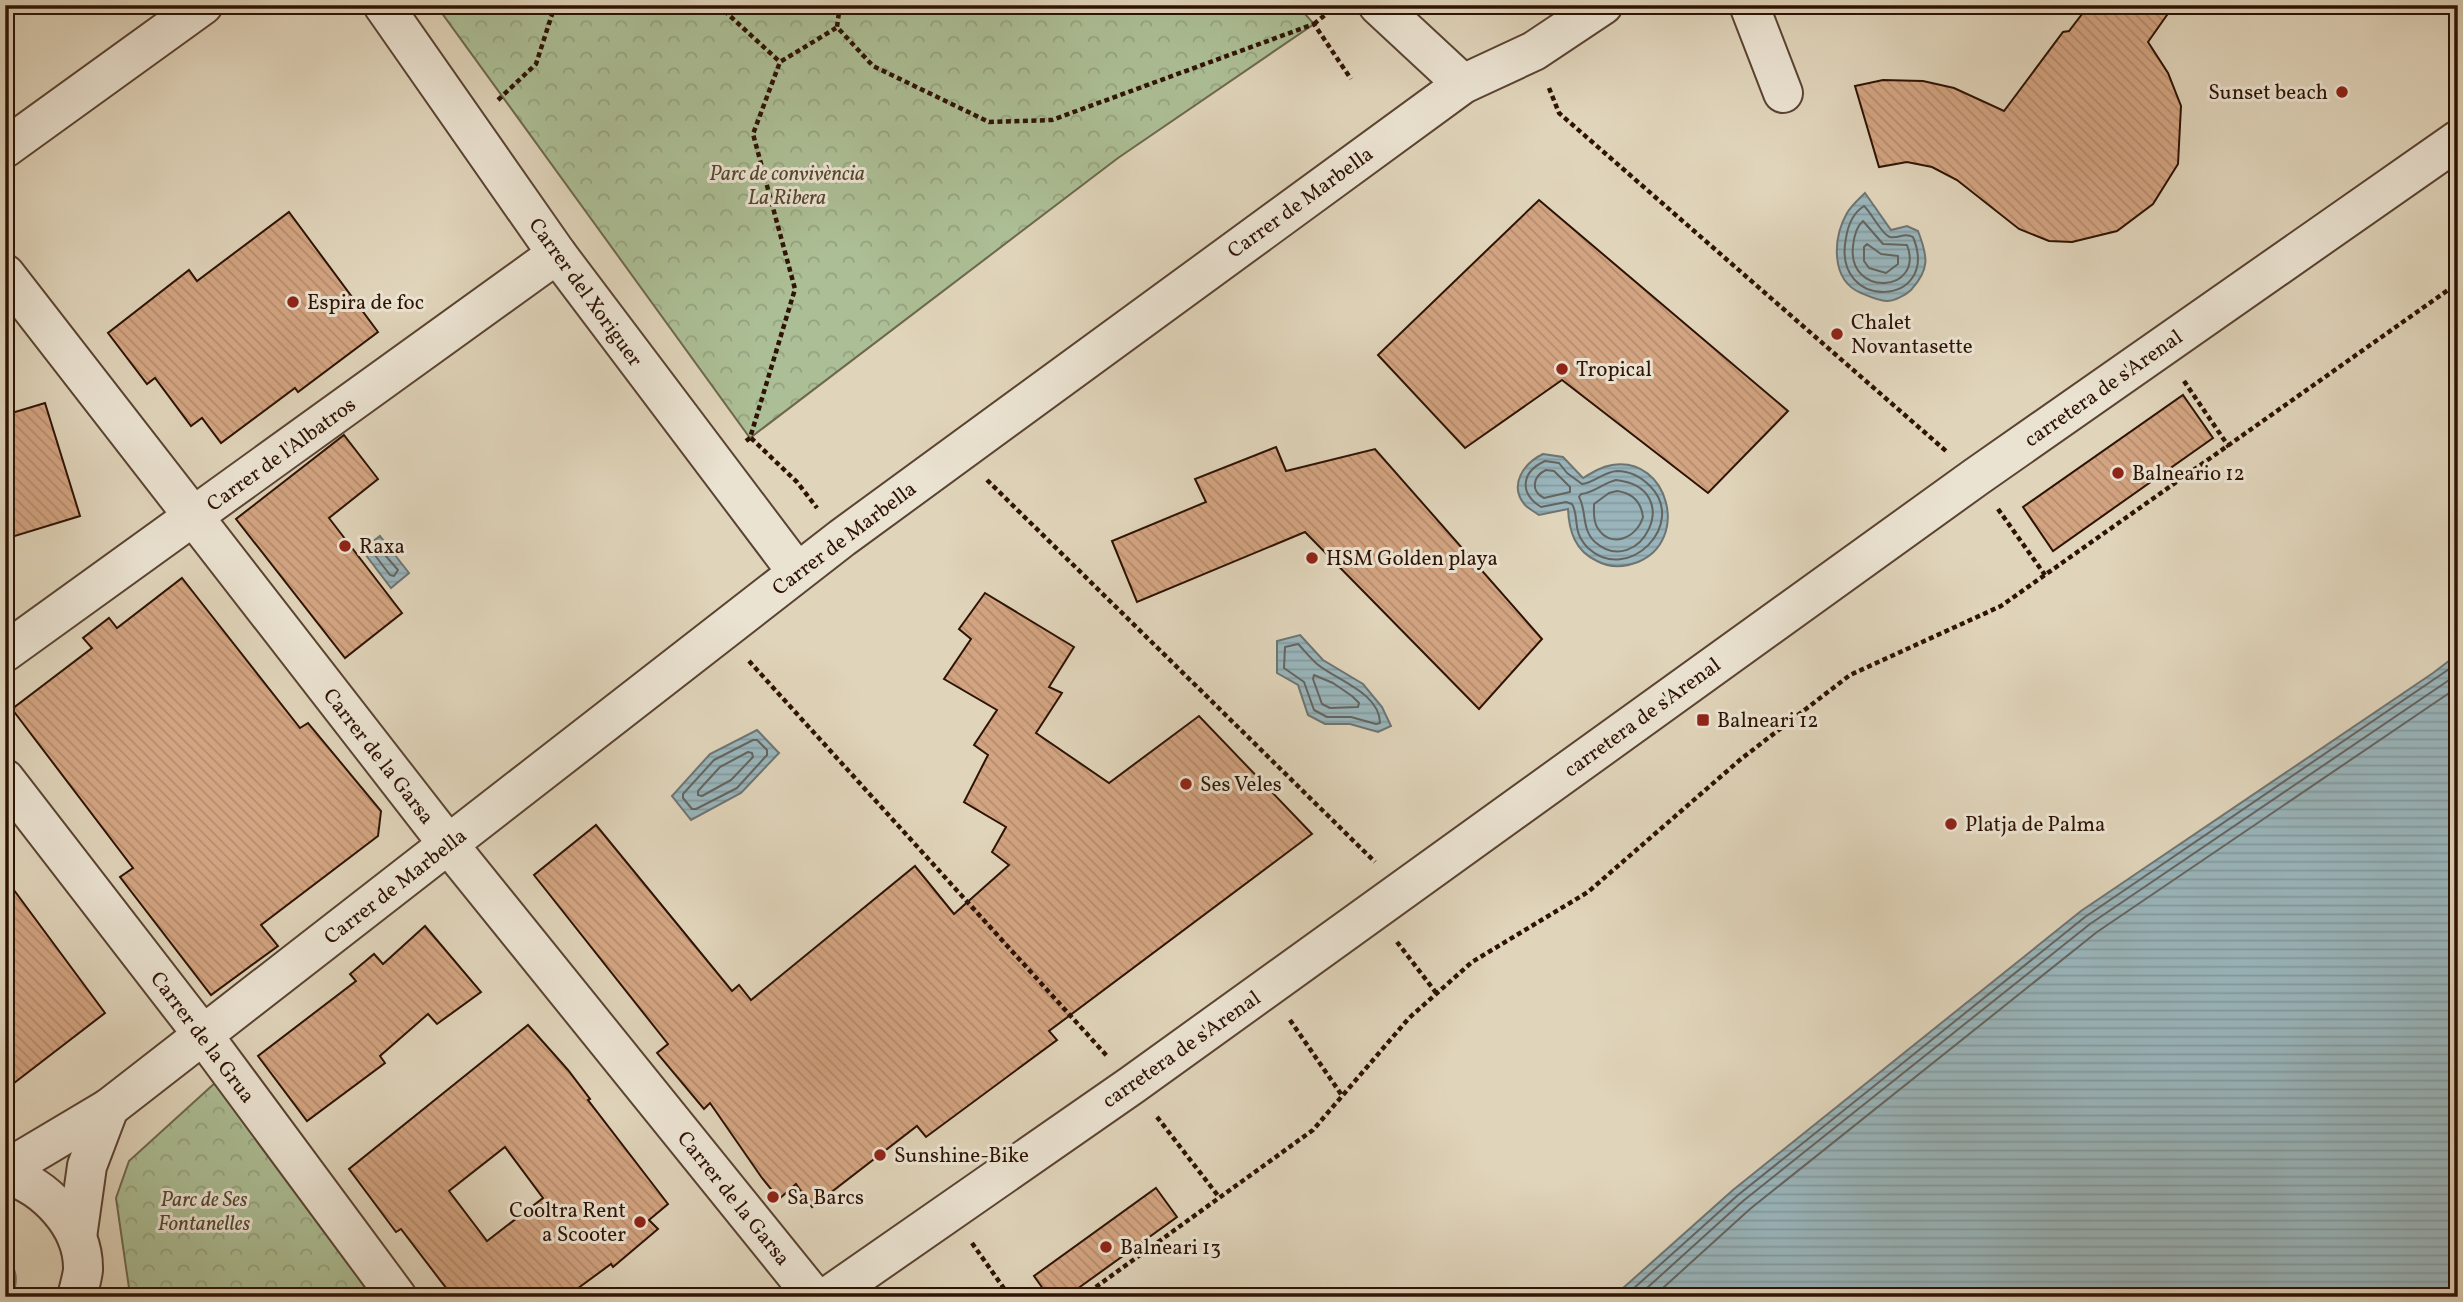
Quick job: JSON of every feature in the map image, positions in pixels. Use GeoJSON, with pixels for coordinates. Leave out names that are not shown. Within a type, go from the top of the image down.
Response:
{"type":"FeatureCollection","features":[{"type":"Feature","properties":{"kind":"street"},"geometry":{"type":"LineString","coordinates":[[5,148],[203,5]]}},
{"type":"Feature","properties":{"kind":"street","name":"Carrer del Xoriguer"},"geometry":{"type":"LineString","coordinates":[[383,5],[556,254],[797,572]]}},
{"type":"Feature","properties":{"kind":"street"},"geometry":{"type":"LineString","coordinates":[[1378,5],[1463,84]]}},
{"type":"Feature","properties":{"kind":"street","name":"Carrer de Marbella"},"geometry":{"type":"LineString","coordinates":[[5,1172],[109,1108],[797,572],[958,452],[1463,84],[1534,51],[1602,5]]}},
{"type":"Feature","properties":{"kind":"street"},"geometry":{"type":"LineString","coordinates":[[1749,5],[1783,93]]}},
{"type":"Feature","properties":{"kind":"street","name":"carretera de s'Arenal"},"geometry":{"type":"LineString","coordinates":[[827,1297],[1132,1085],[1976,477],[2458,140]]}},
{"type":"Feature","properties":{"kind":"street","name":"Carrer de l'Albatros"},"geometry":{"type":"LineString","coordinates":[[5,653],[556,254]]}},
{"type":"Feature","properties":{"kind":"street","name":"Carrer de la Garsa"},"geometry":{"type":"LineString","coordinates":[[5,274],[448,845],[814,1297]]}},
{"type":"Feature","properties":{"kind":"street","name":"Carrer de la Grua"},"geometry":{"type":"LineString","coordinates":[[5,779],[203,1035],[397,1297]]}},
{"type":"Feature","properties":{"kind":"street"},"geometry":{"type":"LineString","coordinates":[[77,1297],[83,1269],[77,1237],[87,1166],[109,1108]]}},
{"type":"Feature","properties":{"kind":"street"},"geometry":{"type":"LineString","coordinates":[[5,1172],[22,1179],[52,1199],[77,1237]]}},
{"type":"Feature","properties":{"kind":"path"},"geometry":{"type":"LineString","coordinates":[[465,122],[502,98],[536,64],[555,5]]}},
{"type":"Feature","properties":{"kind":"path"},"geometry":{"type":"LineString","coordinates":[[718,5],[780,62]]}},
{"type":"Feature","properties":{"kind":"path"},"geometry":{"type":"LineString","coordinates":[[715,466],[750,438],[795,289],[754,134],[780,62],[836,27],[840,5]]}},
{"type":"Feature","properties":{"kind":"path"},"geometry":{"type":"LineString","coordinates":[[836,27],[873,66],[989,122],[1052,120],[1314,24],[1337,5]]}},
{"type":"Feature","properties":{"kind":"path"},"geometry":{"type":"LineString","coordinates":[[1314,24],[1351,79]]}},
{"type":"Feature","properties":{"kind":"path"},"geometry":{"type":"LineString","coordinates":[[1534,51],[1559,113],[1976,477],[2045,575]]}},
{"type":"Feature","properties":{"kind":"path"},"geometry":{"type":"LineString","coordinates":[[1082,1297],[1313,1130],[1409,1018],[1472,962],[1588,892],[1741,759],[1850,675],[2001,607],[2458,283]]}},
{"type":"Feature","properties":{"kind":"path"},"geometry":{"type":"LineString","coordinates":[[2161,347],[2229,447]]}},
{"type":"Feature","properties":{"kind":"path"},"geometry":{"type":"LineString","coordinates":[[750,438],[797,482],[842,538]]}},
{"type":"Feature","properties":{"kind":"path"},"geometry":{"type":"LineString","coordinates":[[958,452],[1404,888]]}},
{"type":"Feature","properties":{"kind":"path"},"geometry":{"type":"LineString","coordinates":[[722,631],[1132,1085],[1219,1197]]}},
{"type":"Feature","properties":{"kind":"path"},"geometry":{"type":"LineString","coordinates":[[1373,911],[1437,994]]}},
{"type":"Feature","properties":{"kind":"path"},"geometry":{"type":"LineString","coordinates":[[1267,988],[1343,1097]]}},
{"type":"Feature","properties":{"kind":"path"},"geometry":{"type":"LineString","coordinates":[[950,1210],[1010,1297]]}},
{"type":"Feature","properties":{"kind":"green space","name":"Parc de convivència La Ribera"},"geometry":{"type":"Polygon","coordinates":[[[436,5],[1297,5],[1314,24],[1118,158],[750,438],[436,5]]]}},
{"type":"Feature","properties":{"kind":"green space","name":"Parc de Ses Fontanelles"},"geometry":{"type":"Polygon","coordinates":[[[216,1082],[375,1297],[130,1295],[116,1198],[129,1161],[216,1082]]]}},
{"type":"Feature","properties":{"kind":"water"},"geometry":{"type":"Polygon","coordinates":[[[1865,193],[1891,230],[1907,226],[1918,231],[1924,248],[1922,276],[1909,292],[1893,300],[1881,300],[1861,293],[1851,287],[1839,269],[1837,246],[1842,223],[1849,210],[1865,193]]]}},
{"type":"Feature","properties":{"kind":"water"},"geometry":{"type":"Polygon","coordinates":[[[1543,454],[1563,457],[1583,478],[1612,465],[1632,466],[1647,473],[1659,486],[1666,502],[1668,520],[1664,537],[1654,551],[1628,565],[1612,566],[1602,563],[1589,557],[1578,546],[1570,525],[1568,509],[1539,515],[1527,506],[1518,490],[1520,475],[1530,463],[1543,454]]]}},
{"type":"Feature","properties":{"kind":"water"},"geometry":{"type":"Polygon","coordinates":[[[380,536],[409,573],[391,588],[362,550],[380,536]]]}},
{"type":"Feature","properties":{"kind":"water"},"geometry":{"type":"Polygon","coordinates":[[[1300,635],[1323,660],[1363,684],[1382,707],[1391,726],[1378,732],[1350,724],[1325,724],[1308,715],[1298,685],[1277,673],[1277,641],[1300,635]]]}},
{"type":"Feature","properties":{"kind":"water"},"geometry":{"type":"Polygon","coordinates":[[[2458,654],[2458,1297],[1613,1297],[1733,1190],[2081,911],[2458,654]]]}},
{"type":"Feature","properties":{"kind":"water"},"geometry":{"type":"Polygon","coordinates":[[[757,730],[779,753],[741,793],[691,820],[672,796],[710,754],[757,730]]]}},
{"type":"Feature","properties":{"kind":"water"},"geometry":{"type":"Polygon","coordinates":[[[5,1255],[16,1275],[11,1297],[5,1297],[5,1255]]]}},
{"type":"Feature","properties":{"kind":"building"},"geometry":{"type":"Polygon","coordinates":[[[2089,5],[2174,5],[2148,42],[2168,73],[2181,106],[2178,164],[2153,204],[2117,231],[2072,242],[2049,241],[2019,229],[1957,180],[1932,167],[1907,162],[1879,167],[1855,86],[1883,80],[1923,81],[1954,88],[2004,111],[2063,32],[2069,31],[2089,5]]]}},
{"type":"Feature","properties":{"kind":"building"},"geometry":{"type":"Polygon","coordinates":[[[1539,200],[1788,411],[1708,493],[1562,380],[1465,448],[1378,355],[1539,200]]]}},
{"type":"Feature","properties":{"kind":"building"},"geometry":{"type":"Polygon","coordinates":[[[289,212],[378,332],[298,392],[295,388],[221,443],[202,418],[191,426],[155,378],[147,384],[108,333],[189,270],[197,281],[289,212]]]}},
{"type":"Feature","properties":{"kind":"building","name":"Balneario 12"},"geometry":{"type":"Polygon","coordinates":[[[2183,395],[2213,438],[2053,551],[2023,507],[2183,395]]]}},
{"type":"Feature","properties":{"kind":"building"},"geometry":{"type":"Polygon","coordinates":[[[45,403],[80,516],[5,539],[5,415],[45,403]]]}},
{"type":"Feature","properties":{"kind":"building"},"geometry":{"type":"Polygon","coordinates":[[[344,435],[378,479],[329,518],[402,613],[345,658],[236,519],[344,435]]]}},
{"type":"Feature","properties":{"kind":"building"},"geometry":{"type":"Polygon","coordinates":[[[1276,447],[1286,471],[1375,449],[1542,639],[1479,709],[1305,532],[1137,602],[1112,541],[1206,502],[1195,479],[1276,447]]]}},
{"type":"Feature","properties":{"kind":"building"},"geometry":{"type":"Polygon","coordinates":[[[182,578],[300,728],[308,723],[381,811],[378,836],[261,925],[278,946],[211,995],[120,877],[133,868],[12,709],[92,648],[83,638],[109,618],[117,628],[182,578]]]}},
{"type":"Feature","properties":{"kind":"building"},"geometry":{"type":"Polygon","coordinates":[[[985,593],[1074,647],[1049,687],[1062,693],[1036,733],[1109,783],[1199,716],[1312,834],[1049,1031],[1057,1040],[926,1137],[917,1126],[812,1207],[796,1184],[779,1199],[710,1103],[704,1109],[657,1053],[668,1044],[534,875],[596,825],[732,991],[739,985],[751,1000],[915,866],[954,914],[1009,865],[992,852],[1006,827],[964,802],[988,755],[974,745],[997,710],[944,679],[971,639],[959,629],[985,593]]]}},
{"type":"Feature","properties":{"kind":"building"},"geometry":{"type":"Polygon","coordinates":[[[5,878],[105,1013],[5,1090],[5,878]]]}},
{"type":"Feature","properties":{"kind":"building"},"geometry":{"type":"Polygon","coordinates":[[[425,926],[481,992],[437,1024],[428,1014],[380,1056],[385,1063],[307,1121],[258,1056],[356,981],[350,974],[374,954],[383,964],[425,926]]]}},
{"type":"Feature","properties":{"kind":"building"},"geometry":{"type":"Polygon","coordinates":[[[528,1025],[568,1070],[668,1204],[649,1220],[658,1229],[613,1267],[611,1264],[566,1297],[453,1297],[401,1229],[396,1232],[349,1169],[528,1025]],[[505,1147],[449,1191],[487,1241],[543,1198],[505,1147]]]}},
{"type":"Feature","properties":{"kind":"building","name":"Balneari 13"},"geometry":{"type":"Polygon","coordinates":[[[1156,1188],[1177,1217],[1066,1297],[1049,1297],[1034,1276],[1156,1188]]]}},
{"type":"Feature","properties":{"kind":"place","name":"Sunset beach"},"geometry":{"type":"Point","coordinates":[2342,92]}},
{"type":"Feature","properties":{"kind":"place","name":"Espira de foc"},"geometry":{"type":"Point","coordinates":[293,302]}},
{"type":"Feature","properties":{"kind":"place","name":"Chalet Novantasette"},"geometry":{"type":"Point","coordinates":[1837,334]}},
{"type":"Feature","properties":{"kind":"place","name":"Tropical"},"geometry":{"type":"Point","coordinates":[1562,369]}},
{"type":"Feature","properties":{"kind":"place","name":"Balneario 12"},"geometry":{"type":"Point","coordinates":[2118,473]}},
{"type":"Feature","properties":{"kind":"place","name":"Raxa"},"geometry":{"type":"Point","coordinates":[345,546]}},
{"type":"Feature","properties":{"kind":"place","name":"HSM Golden playa"},"geometry":{"type":"Point","coordinates":[1312,558]}},
{"type":"Feature","properties":{"kind":"place","name":"Balneari 12"},"geometry":{"type":"Point","coordinates":[1703,720]}},
{"type":"Feature","properties":{"kind":"place","name":"Ses Veles"},"geometry":{"type":"Point","coordinates":[1186,784]}},
{"type":"Feature","properties":{"kind":"place","name":"Platja de Palma"},"geometry":{"type":"Point","coordinates":[1951,824]}},
{"type":"Feature","properties":{"kind":"place","name":"Sunshine-Bike"},"geometry":{"type":"Point","coordinates":[880,1155]}},
{"type":"Feature","properties":{"kind":"place","name":"Sa Barcs"},"geometry":{"type":"Point","coordinates":[773,1197]}},
{"type":"Feature","properties":{"kind":"place","name":"Cooltra Rent a Scooter"},"geometry":{"type":"Point","coordinates":[640,1222]}},
{"type":"Feature","properties":{"kind":"place","name":"Balneari 13"},"geometry":{"type":"Point","coordinates":[1106,1247]}}]}
